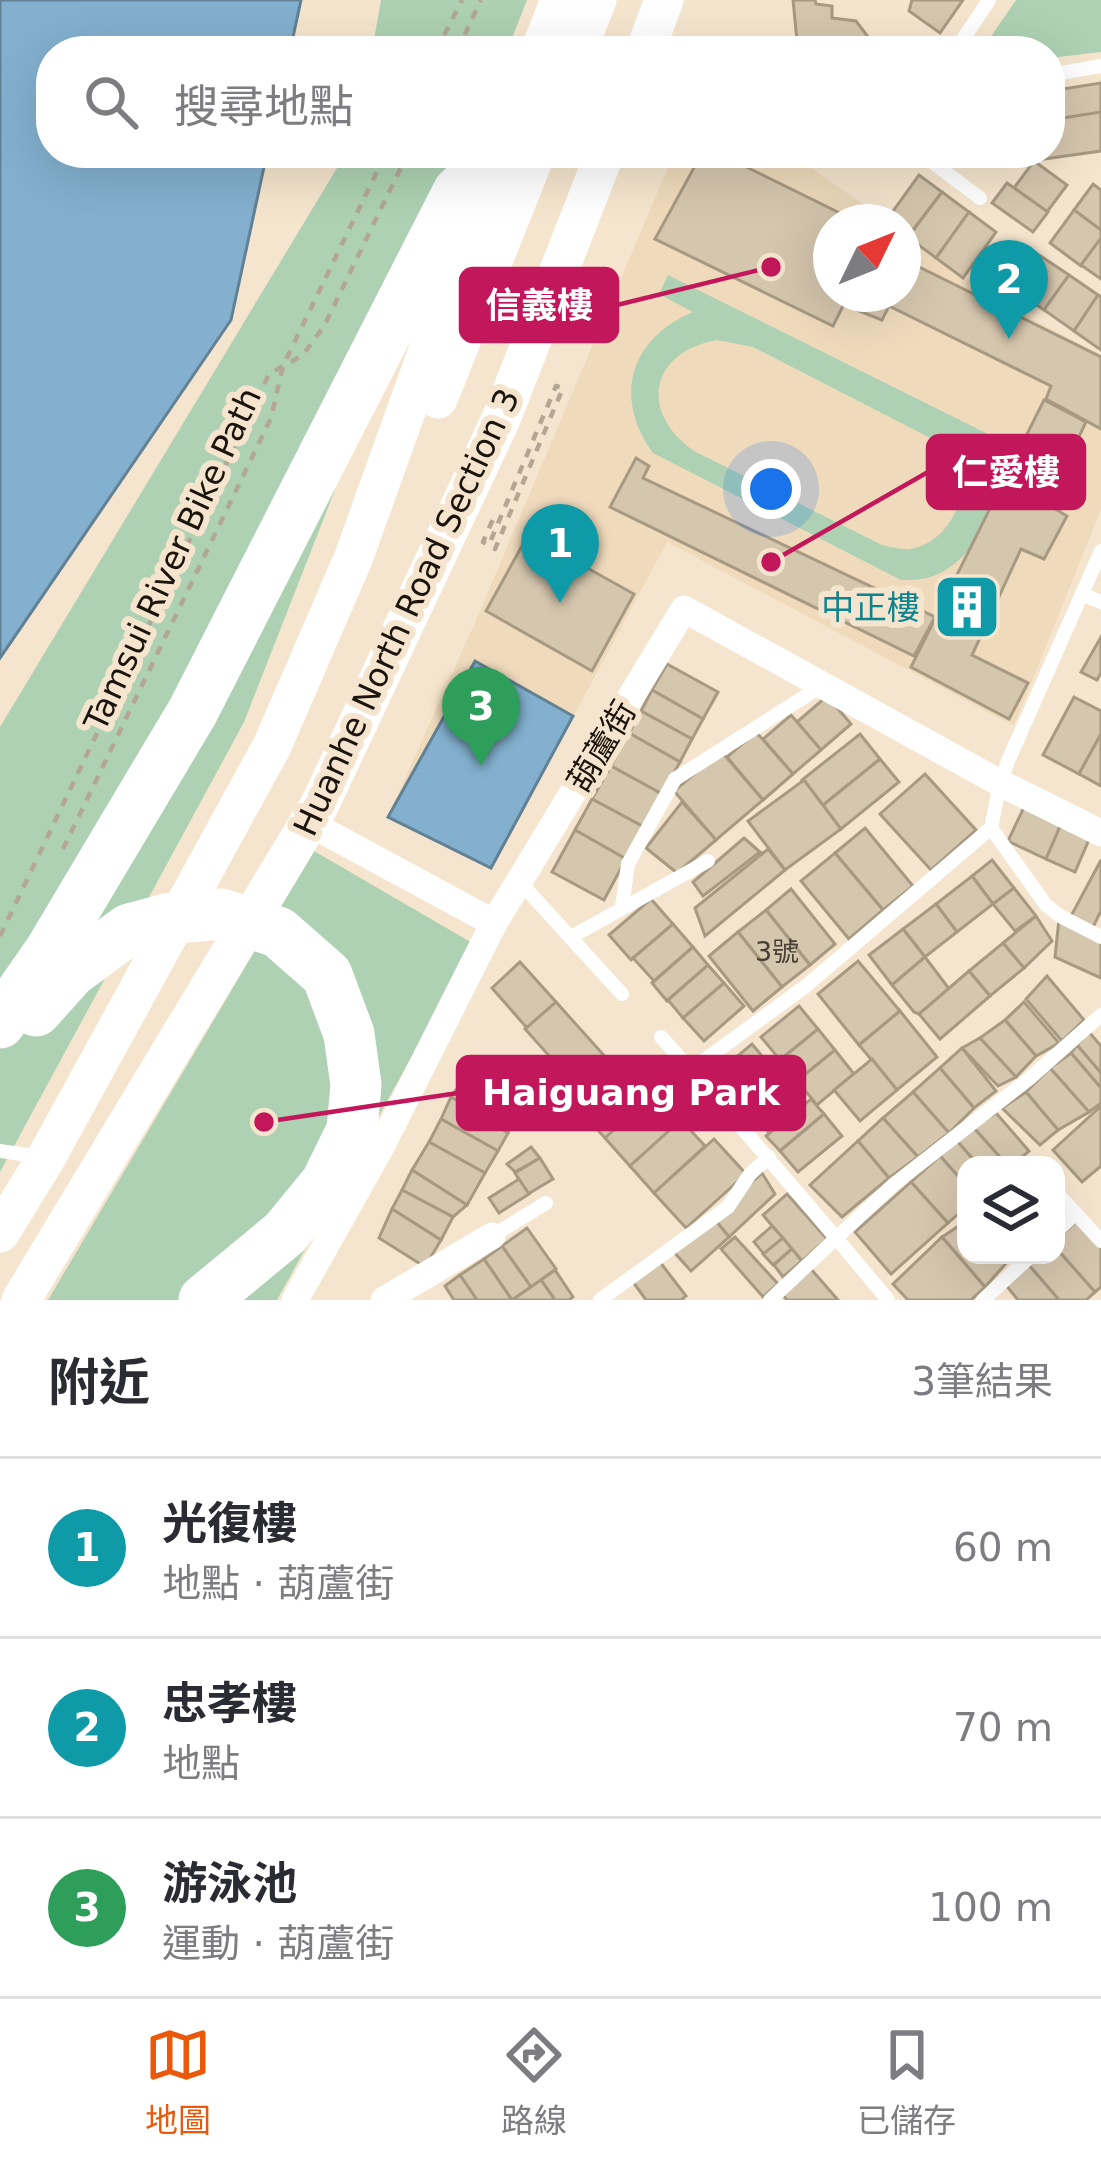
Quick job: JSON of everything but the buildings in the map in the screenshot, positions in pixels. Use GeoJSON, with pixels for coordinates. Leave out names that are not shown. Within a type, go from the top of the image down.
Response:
{"type":"FeatureCollection","features":[{"type":"Feature","properties":{"kind":"highway"},"geometry":{"type":"LineString","coordinates":[[0,1023],[50,950],[194,711],[458,192],[483,168]]}},
{"type":"Feature","properties":{"kind":"highway"},"geometry":{"type":"LineString","coordinates":[[0,1052],[70,972],[129,929],[166,919],[221,914],[278,932],[327,975],[349,1034],[356,1085],[352,1130],[326,1184],[285,1233],[204,1300]]}},
{"type":"Feature","properties":{"kind":"main road"},"geometry":{"type":"LineString","coordinates":[[546,36],[560,0]]}},
{"type":"Feature","properties":{"kind":"main road"},"geometry":{"type":"LineString","coordinates":[[583,36],[597,0]]}},
{"type":"Feature","properties":{"kind":"main road"},"geometry":{"type":"LineString","coordinates":[[655,36],[664,0]]}},
{"type":"Feature","properties":{"kind":"main road","name":"Huanhe North Road Section 3"},"geometry":{"type":"LineString","coordinates":[[0,1233],[272,746],[353,559],[494,168]]}},
{"type":"Feature","properties":{"kind":"main road"},"geometry":{"type":"LineString","coordinates":[[353,559],[394,511],[530,168]]}},
{"type":"Feature","properties":{"kind":"main road","name":"Huanhe North Road Section 3"},"geometry":{"type":"LineString","coordinates":[[21,1300],[309,823],[501,419],[599,168]]}},
{"type":"Feature","properties":{"kind":"street","name":"葫蘆街"},"geometry":{"type":"LineString","coordinates":[[295,1300],[381,1147],[494,922],[696,616],[1000,783],[1101,833]]}},
{"type":"Feature","properties":{"kind":"street"},"geometry":{"type":"LineString","coordinates":[[309,823],[494,922]]}},
{"type":"Feature","properties":{"kind":"street"},"geometry":{"type":"LineString","coordinates":[[384,1300],[492,1236]]}},
{"type":"Feature","properties":{"kind":"lane"},"geometry":{"type":"LineString","coordinates":[[966,36],[989,0]]}},
{"type":"Feature","properties":{"kind":"lane"},"geometry":{"type":"LineString","coordinates":[[1065,72],[1101,66]]}},
{"type":"Feature","properties":{"kind":"lane"},"geometry":{"type":"LineString","coordinates":[[940,168],[980,198]]}},
{"type":"Feature","properties":{"kind":"lane"},"geometry":{"type":"LineString","coordinates":[[691,1070],[806,986],[992,828],[1000,783],[1101,551]]}},
{"type":"Feature","properties":{"kind":"lane"},"geometry":{"type":"LineString","coordinates":[[1082,594],[1101,602]]}},
{"type":"Feature","properties":{"kind":"lane"},"geometry":{"type":"LineString","coordinates":[[622,907],[628,864],[675,779],[823,686]]}},
{"type":"Feature","properties":{"kind":"lane"},"geometry":{"type":"LineString","coordinates":[[992,828],[1046,905],[1101,937]]}},
{"type":"Feature","properties":{"kind":"lane"},"geometry":{"type":"LineString","coordinates":[[571,937],[708,861]]}},
{"type":"Feature","properties":{"kind":"lane"},"geometry":{"type":"LineString","coordinates":[[519,881],[622,994]]}},
{"type":"Feature","properties":{"kind":"lane"},"geometry":{"type":"LineString","coordinates":[[770,1300],[893,1185],[1030,1078],[1101,1015]]}},
{"type":"Feature","properties":{"kind":"lane"},"geometry":{"type":"LineString","coordinates":[[661,1037],[888,1300]]}},
{"type":"Feature","properties":{"kind":"lane"},"geometry":{"type":"LineString","coordinates":[[0,1151],[46,1158]]}},
{"type":"Feature","properties":{"kind":"lane"},"geometry":{"type":"LineString","coordinates":[[600,1300],[728,1207],[750,1174],[769,1157]]}},
{"type":"Feature","properties":{"kind":"lane"},"geometry":{"type":"LineString","coordinates":[[1065,1202],[1101,1240]]}},
{"type":"Feature","properties":{"kind":"lane"},"geometry":{"type":"LineString","coordinates":[[492,1236],[546,1203]]}},
{"type":"Feature","properties":{"kind":"lane"},"geometry":{"type":"LineString","coordinates":[[1065,1223],[1075,1214]]}},
{"type":"Feature","properties":{"kind":"lane"},"geometry":{"type":"LineString","coordinates":[[982,1300],[1022,1264]]}},
{"type":"Feature","properties":{"kind":"path"},"geometry":{"type":"LineString","coordinates":[[444,36],[462,0]]}},
{"type":"Feature","properties":{"kind":"path"},"geometry":{"type":"LineString","coordinates":[[464,36],[481,0]]}},
{"type":"Feature","properties":{"kind":"path","name":"Tamsui River Bike Path"},"geometry":{"type":"LineString","coordinates":[[60,857],[271,418],[283,366],[379,168]]}},
{"type":"Feature","properties":{"kind":"path"},"geometry":{"type":"LineString","coordinates":[[0,937],[269,374],[303,355],[323,326],[400,168]]}},
{"type":"Feature","properties":{"kind":"path"},"geometry":{"type":"LineString","coordinates":[[491,540],[556,386],[563,388],[495,549],[483,542],[550,380]]}},
{"type":"Feature","properties":{"kind":"shaded area"},"geometry":{"type":"Polygon","coordinates":[[[668,168],[811,168],[862,204],[813,204],[813,312],[921,312],[921,246],[999,301],[1101,355],[1101,509],[1014,726],[667,542],[491,870],[389,814],[668,168]]]}},
{"type":"Feature","properties":{"kind":"green space"},"geometry":{"type":"Polygon","coordinates":[[[381,0],[527,0],[513,36],[375,36],[381,0]]]}},
{"type":"Feature","properties":{"kind":"green space"},"geometry":{"type":"Polygon","coordinates":[[[1016,0],[1101,0],[1101,52],[1065,56],[1065,36],[991,36],[1016,0]]]}},
{"type":"Feature","properties":{"kind":"green space"},"geometry":{"type":"Polygon","coordinates":[[[337,168],[461,168],[244,722],[0,1172],[0,727],[337,168]]]}},
{"type":"Feature","properties":{"kind":"green space"},"geometry":{"type":"Polygon","coordinates":[[[668,275],[1012,446],[1001,472],[985,466],[990,499],[971,547],[945,570],[927,578],[901,580],[653,453],[633,412],[634,372],[654,338],[693,312],[659,294],[668,275]],[[717,340],[677,357],[659,385],[659,402],[676,436],[694,451],[882,545],[910,549],[941,532],[955,513],[961,489],[958,468],[942,444],[753,347],[717,340]]]}},
{"type":"Feature","properties":{"kind":"green space"},"geometry":{"type":"Polygon","coordinates":[[[314,851],[474,944],[277,1300],[48,1300],[314,851]]]}},
{"type":"Feature","properties":{"kind":"water"},"geometry":{"type":"Polygon","coordinates":[[[0,0],[301,0],[293,36],[36,36],[36,168],[264,168],[231,320],[0,658],[0,0]]]}},
{"type":"Feature","properties":{"kind":"water"},"geometry":{"type":"Polygon","coordinates":[[[475,661],[573,716],[491,868],[388,817],[475,661]]]}},
{"type":"Feature","properties":{"kind":"place","name":"信義樓"},"geometry":{"type":"Point","coordinates":[771,267]}},
{"type":"Feature","properties":{"kind":"place","name":"忠孝樓"},"geometry":{"type":"Point","coordinates":[1009,339]}},
{"type":"Feature","properties":{"kind":"place","name":"仁愛樓"},"geometry":{"type":"Point","coordinates":[771,562]}},
{"type":"Feature","properties":{"kind":"place","name":"光復樓"},"geometry":{"type":"Point","coordinates":[560,603]}},
{"type":"Feature","properties":{"kind":"place","name":"中正樓"},"geometry":{"type":"Point","coordinates":[967,607]}},
{"type":"Feature","properties":{"kind":"place","name":"游泳池"},"geometry":{"type":"Point","coordinates":[481,766]}},
{"type":"Feature","properties":{"kind":"place","name":"Haiguang Park"},"geometry":{"type":"Point","coordinates":[264,1122]}}]}
